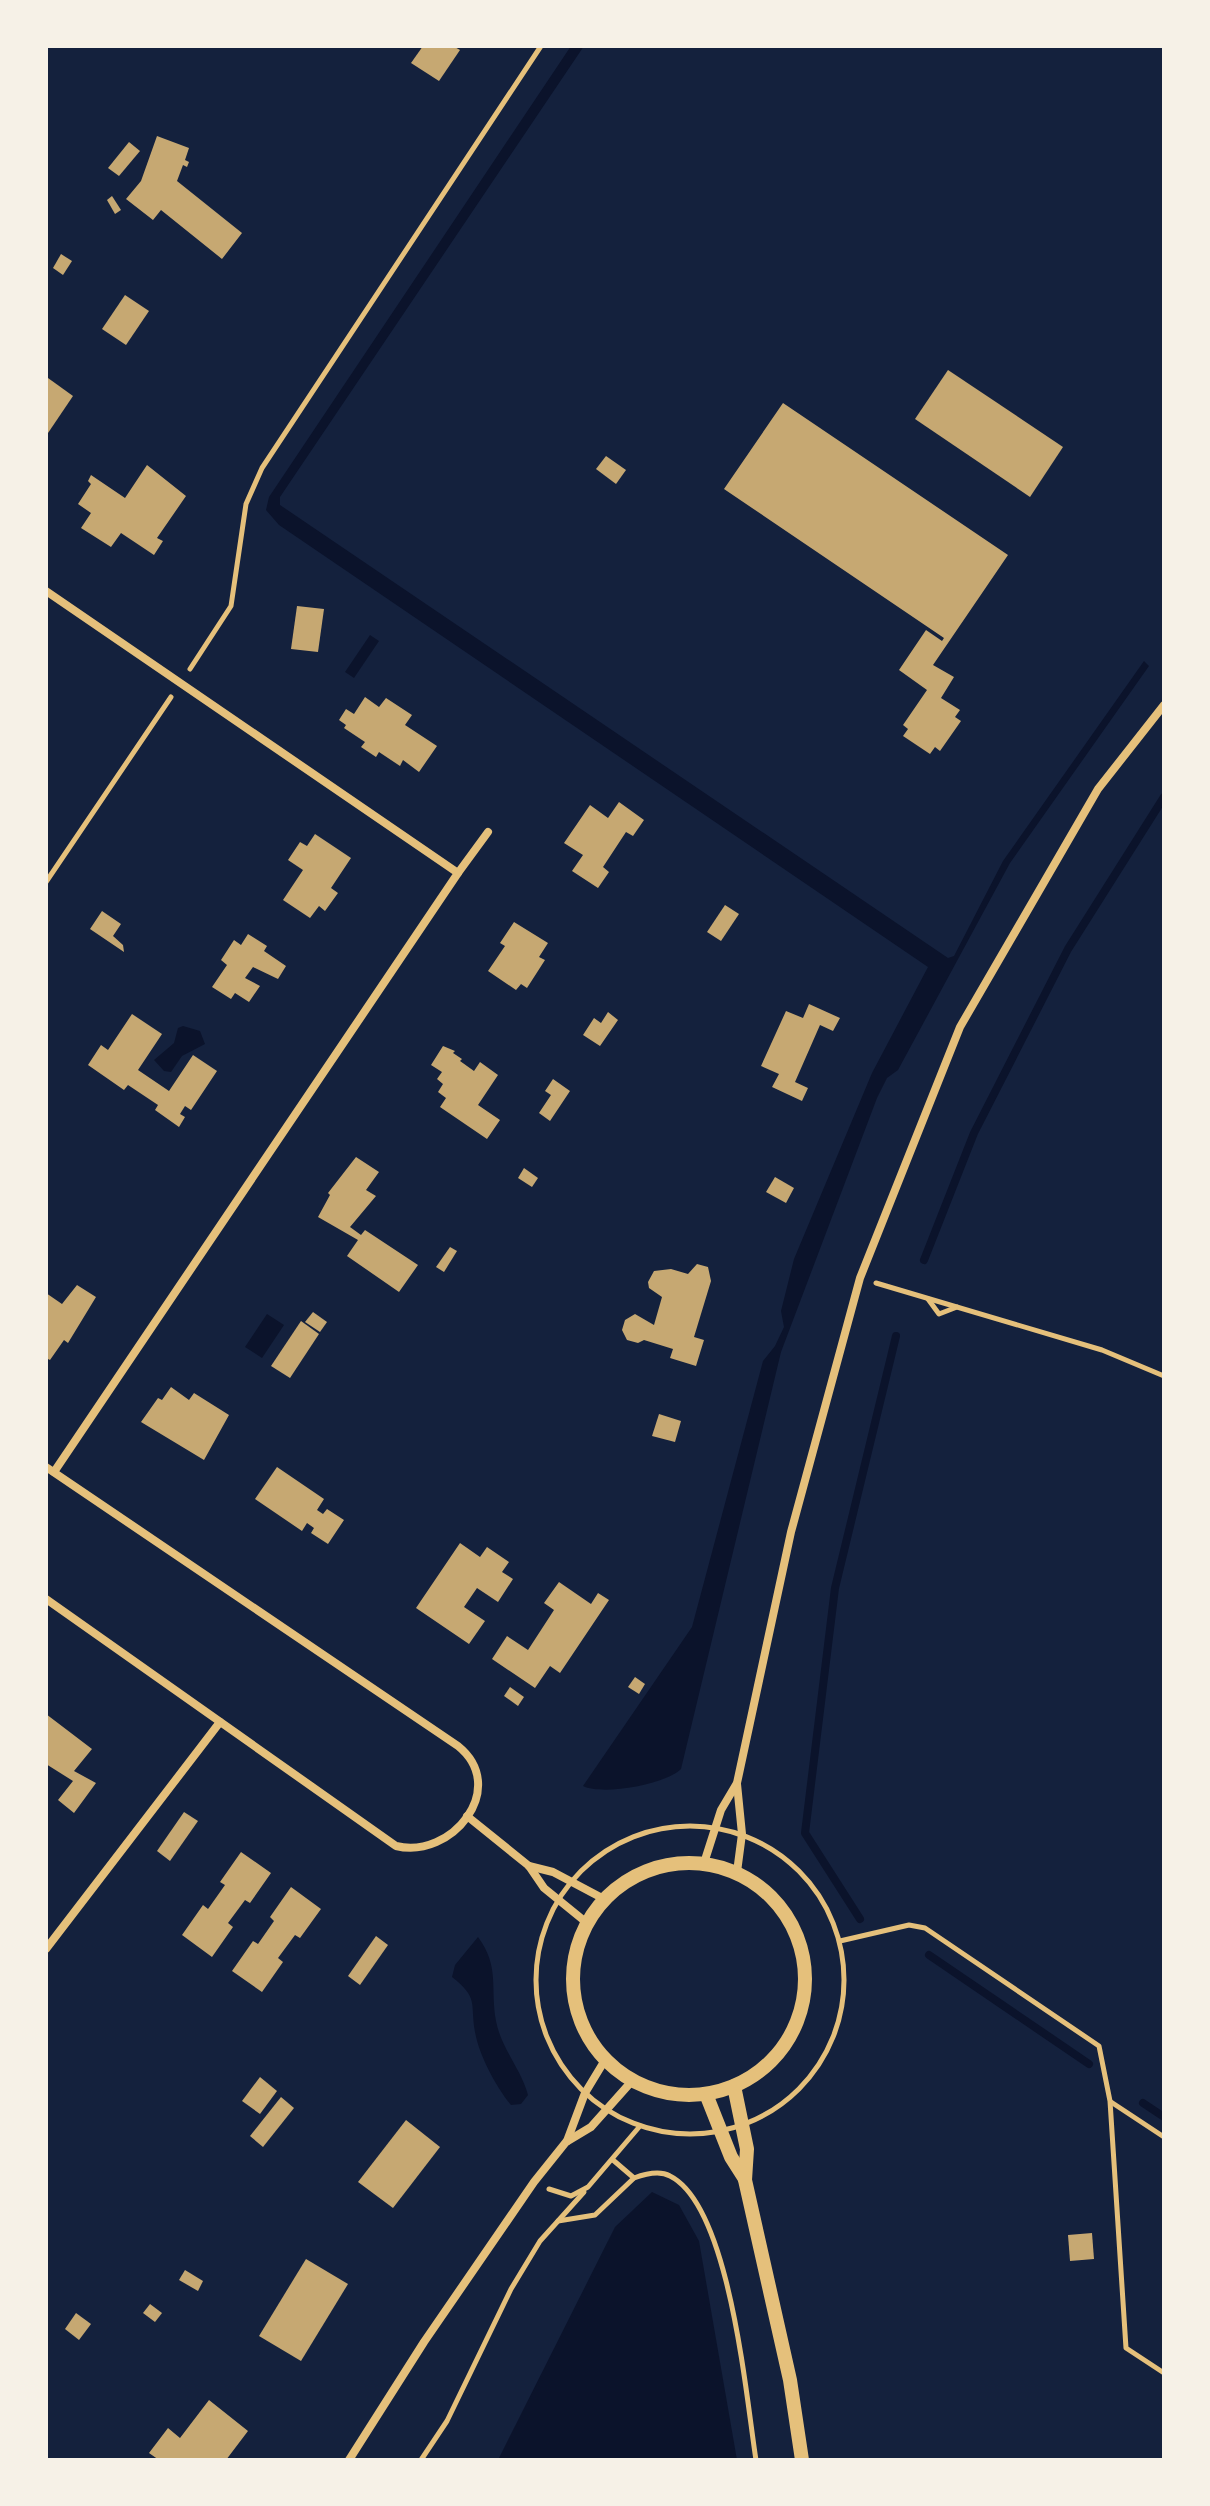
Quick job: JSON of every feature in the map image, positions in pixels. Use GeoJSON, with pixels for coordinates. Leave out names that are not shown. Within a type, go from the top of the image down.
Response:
{"type":"FeatureCollection","features":[{"type":"Feature","properties":{"kind":"street"},"geometry":{"type":"LineString","coordinates":[[46,591],[458,873]]}},
{"type":"Feature","properties":{"kind":"street"},"geometry":{"type":"LineString","coordinates":[[737,1872],[742,1834],[737,1783],[791,1532],[860,1278],[960,1027],[1098,789],[1164,705]]}},
{"type":"Feature","properties":{"kind":"street"},"geometry":{"type":"LineString","coordinates":[[46,1599],[396,1846],[430,1847],[467,1816],[480,1785],[479,1773],[467,1753],[50,1469],[488,832]]}},
{"type":"Feature","properties":{"kind":"street"},"geometry":{"type":"LineString","coordinates":[[46,1949],[220,1722]]}},
{"type":"Feature","properties":{"kind":"street"},"geometry":{"type":"LineString","coordinates":[[704,1863],[721,1810],[737,1783]]}},
{"type":"Feature","properties":{"kind":"street"},"geometry":{"type":"LineString","coordinates":[[467,1816],[529,1866],[544,1888],[587,1923]]}},
{"type":"Feature","properties":{"kind":"street"},"geometry":{"type":"LineString","coordinates":[[677,1863],[704,1863],[737,1872],[760,1886],[780,1905],[794,1928],[803,1953],[806,1980],[793,2032],[778,2054],[758,2073],[734,2086],[706,2094],[668,2094],[632,2081],[605,2060],[585,2029],[574,1995],[577,1946],[587,1923],[604,1899],[625,1881],[650,1869],[677,1863]]}},
{"type":"Feature","properties":{"kind":"street"},"geometry":{"type":"LineString","coordinates":[[529,1866],[553,1872],[604,1899]]}},
{"type":"Feature","properties":{"kind":"street"},"geometry":{"type":"LineString","coordinates":[[349,2460],[424,2342],[534,2182],[566,2142],[585,2093],[605,2060]]}},
{"type":"Feature","properties":{"kind":"street"},"geometry":{"type":"LineString","coordinates":[[566,2142],[591,2127],[632,2081]]}},
{"type":"Feature","properties":{"kind":"street"},"geometry":{"type":"LineString","coordinates":[[734,2086],[747,2149],[745,2180]]}},
{"type":"Feature","properties":{"kind":"street"},"geometry":{"type":"LineString","coordinates":[[706,2094],[720,2131],[745,2180],[790,2380],[802,2460]]}},
{"type":"Feature","properties":{"kind":"path"},"geometry":{"type":"LineString","coordinates":[[46,882],[231,606],[246,504],[262,468],[541,46]]}},
{"type":"Feature","properties":{"kind":"path"},"geometry":{"type":"LineString","coordinates":[[860,1278],[1102,1350],[1164,1376]]}},
{"type":"Feature","properties":{"kind":"path"},"geometry":{"type":"LineString","coordinates":[[928,1298],[939,1314],[957,1307]]}},
{"type":"Feature","properties":{"kind":"path"},"geometry":{"type":"LineString","coordinates":[[421,2460],[447,2421],[511,2289],[540,2241],[640,2126],[679,2134],[720,2131],[743,2125],[786,2099],[805,2083],[827,2052],[840,2016],[844,1979],[840,1941],[819,1895],[804,1876],[765,1845],[742,1834],[716,1828]]}},
{"type":"Feature","properties":{"kind":"path"},"geometry":{"type":"LineString","coordinates":[[840,1941],[909,1925],[939,1935],[1099,2046],[1110,2101],[1126,2348],[1164,2373]]}},
{"type":"Feature","properties":{"kind":"path"},"geometry":{"type":"LineString","coordinates":[[1110,2101],[1164,2137]]}},
{"type":"Feature","properties":{"kind":"path"},"geometry":{"type":"LineString","coordinates":[[613,2160],[634,2178]]}},
{"type":"Feature","properties":{"kind":"path"},"geometry":{"type":"LineString","coordinates":[[558,2221],[595,2215],[634,2178],[650,2173],[669,2175],[689,2191],[705,2217],[726,2277],[756,2460]]}},
{"type":"Feature","properties":{"kind":"path"},"geometry":{"type":"LineString","coordinates":[[534,2182],[571,2196],[588,2187]]}},
{"type":"Feature","properties":{"kind":"water"},"geometry":{"type":"Polygon","coordinates":[[[571,46],[584,46],[280,497],[280,505],[948,958],[954,956],[1003,861],[1144,661],[1149,666],[1010,863],[898,1070],[887,1078],[877,1098],[781,1352],[681,1769],[649,1784],[605,1790],[583,1786],[692,1627],[763,1361],[784,1327],[781,1311],[794,1259],[872,1073],[928,967],[279,525],[266,510],[269,497],[571,46]]]}},
{"type":"Feature","properties":{"kind":"water"},"geometry":{"type":"Polygon","coordinates":[[[370,635],[379,641],[354,678],[345,672],[370,635]]]}},
{"type":"Feature","properties":{"kind":"water"},"geometry":{"type":"Polygon","coordinates":[[[183,1026],[200,1031],[205,1044],[182,1056],[171,1072],[164,1071],[154,1060],[174,1043],[178,1028],[183,1026]]]}},
{"type":"Feature","properties":{"kind":"water"},"geometry":{"type":"Polygon","coordinates":[[[267,1314],[284,1325],[262,1358],[245,1347],[267,1314]]]}},
{"type":"Feature","properties":{"kind":"water"},"geometry":{"type":"Polygon","coordinates":[[[478,1937],[492,1968],[494,2009],[499,2031],[528,2095],[521,2104],[511,2105],[494,2080],[477,2041],[470,1996],[452,1977],[455,1965],[478,1937]]]}},
{"type":"Feature","properties":{"kind":"water"},"geometry":{"type":"Polygon","coordinates":[[[652,2192],[679,2205],[699,2241],[737,2460],[498,2460],[615,2227],[652,2192]]]}},
{"type":"Feature","properties":{"kind":"building"},"geometry":{"type":"Polygon","coordinates":[[[423,46],[453,46],[460,50],[439,81],[411,63],[423,46]]]}},
{"type":"Feature","properties":{"kind":"building"},"geometry":{"type":"Polygon","coordinates":[[[157,136],[189,148],[185,160],[189,162],[187,167],[183,165],[177,181],[242,233],[222,259],[161,210],[153,220],[126,199],[141,181],[157,136]]]}},
{"type":"Feature","properties":{"kind":"building"},"geometry":{"type":"Polygon","coordinates":[[[129,142],[140,151],[119,176],[108,168],[129,142]]]}},
{"type":"Feature","properties":{"kind":"building"},"geometry":{"type":"Polygon","coordinates":[[[112,196],[121,210],[115,214],[107,200],[112,196]]]}},
{"type":"Feature","properties":{"kind":"building"},"geometry":{"type":"Polygon","coordinates":[[[61,254],[72,261],[63,275],[53,268],[61,254]]]}},
{"type":"Feature","properties":{"kind":"building"},"geometry":{"type":"Polygon","coordinates":[[[125,295],[149,311],[126,345],[102,329],[125,295]]]}},
{"type":"Feature","properties":{"kind":"building"},"geometry":{"type":"Polygon","coordinates":[[[948,370],[1063,447],[1030,497],[915,419],[948,370]]]}},
{"type":"Feature","properties":{"kind":"building"},"geometry":{"type":"Polygon","coordinates":[[[48,378],[73,396],[46,436],[46,381],[48,378]]]}},
{"type":"Feature","properties":{"kind":"building"},"geometry":{"type":"Polygon","coordinates":[[[783,403],[1008,555],[933,665],[954,677],[941,698],[960,710],[955,717],[961,721],[940,751],[935,747],[930,754],[903,736],[908,729],[903,725],[927,690],[899,670],[926,630],[942,641],[944,638],[724,489],[783,403]]]}},
{"type":"Feature","properties":{"kind":"building"},"geometry":{"type":"Polygon","coordinates":[[[606,456],[626,470],[616,484],[596,469],[606,456]]]}},
{"type":"Feature","properties":{"kind":"building"},"geometry":{"type":"Polygon","coordinates":[[[147,465],[186,496],[157,538],[163,541],[154,555],[121,533],[111,547],[81,528],[91,513],[78,504],[91,484],[88,481],[91,475],[125,498],[147,465]]]}},
{"type":"Feature","properties":{"kind":"building"},"geometry":{"type":"Polygon","coordinates":[[[297,606],[324,609],[318,652],[291,649],[297,606]]]}},
{"type":"Feature","properties":{"kind":"building"},"geometry":{"type":"Polygon","coordinates":[[[365,697],[379,707],[386,698],[412,715],[405,725],[437,746],[419,772],[403,760],[400,766],[379,752],[376,757],[361,747],[365,742],[344,728],[346,725],[339,720],[346,709],[354,714],[365,697]]]}},
{"type":"Feature","properties":{"kind":"building"},"geometry":{"type":"Polygon","coordinates":[[[619,802],[644,820],[633,836],[626,832],[603,867],[609,872],[598,888],[572,871],[583,855],[564,843],[590,805],[608,818],[619,802]]]}},
{"type":"Feature","properties":{"kind":"building"},"geometry":{"type":"Polygon","coordinates":[[[315,834],[351,858],[331,888],[338,893],[325,911],[319,906],[310,918],[283,900],[303,870],[288,860],[300,842],[307,846],[315,834]]]}},
{"type":"Feature","properties":{"kind":"building"},"geometry":{"type":"Polygon","coordinates":[[[725,905],[739,914],[721,941],[707,932],[725,905]]]}},
{"type":"Feature","properties":{"kind":"building"},"geometry":{"type":"Polygon","coordinates":[[[102,911],[121,924],[113,936],[123,945],[124,952],[90,929],[102,911]]]}},
{"type":"Feature","properties":{"kind":"building"},"geometry":{"type":"Polygon","coordinates":[[[514,922],[548,943],[539,957],[545,960],[527,988],[521,984],[516,990],[488,971],[505,946],[500,943],[514,922]]]}},
{"type":"Feature","properties":{"kind":"building"},"geometry":{"type":"Polygon","coordinates":[[[248,934],[267,946],[264,951],[286,966],[278,979],[253,967],[245,978],[260,986],[249,1002],[235,993],[231,999],[212,987],[227,965],[221,960],[234,940],[241,945],[248,934]]]}},
{"type":"Feature","properties":{"kind":"building"},"geometry":{"type":"Polygon","coordinates":[[[809,1004],[840,1018],[833,1031],[820,1025],[795,1082],[808,1088],[802,1101],[772,1087],[779,1074],[761,1066],[786,1011],[803,1018],[809,1004]]]}},
{"type":"Feature","properties":{"kind":"building"},"geometry":{"type":"Polygon","coordinates":[[[608,1012],[618,1020],[600,1046],[583,1035],[594,1018],[601,1023],[608,1012]]]}},
{"type":"Feature","properties":{"kind":"building"},"geometry":{"type":"Polygon","coordinates":[[[132,1014],[162,1034],[138,1070],[169,1091],[193,1055],[217,1071],[191,1110],[185,1106],[180,1114],[185,1117],[179,1127],[155,1110],[158,1105],[128,1085],[124,1090],[88,1065],[101,1045],[108,1050],[132,1014]]]}},
{"type":"Feature","properties":{"kind":"building"},"geometry":{"type":"Polygon","coordinates":[[[443,1046],[455,1051],[453,1053],[462,1059],[460,1061],[474,1071],[480,1062],[498,1075],[478,1105],[500,1120],[487,1139],[440,1107],[446,1098],[438,1092],[443,1084],[437,1079],[442,1072],[431,1065],[443,1046]]]}},
{"type":"Feature","properties":{"kind":"building"},"geometry":{"type":"Polygon","coordinates":[[[553,1079],[570,1091],[550,1121],[539,1113],[551,1095],[545,1091],[553,1079]]]}},
{"type":"Feature","properties":{"kind":"building"},"geometry":{"type":"Polygon","coordinates":[[[356,1157],[379,1172],[366,1190],[376,1196],[350,1227],[361,1235],[365,1230],[418,1265],[399,1292],[347,1256],[358,1240],[318,1217],[330,1195],[328,1193],[356,1157]]]}},
{"type":"Feature","properties":{"kind":"building"},"geometry":{"type":"Polygon","coordinates":[[[524,1168],[538,1178],[532,1187],[518,1178],[524,1168]]]}},
{"type":"Feature","properties":{"kind":"building"},"geometry":{"type":"Polygon","coordinates":[[[775,1177],[794,1188],[786,1203],[766,1192],[775,1177]]]}},
{"type":"Feature","properties":{"kind":"building"},"geometry":{"type":"Polygon","coordinates":[[[450,1247],[457,1251],[444,1272],[436,1267],[450,1247]]]}},
{"type":"Feature","properties":{"kind":"building"},"geometry":{"type":"Polygon","coordinates":[[[697,1264],[708,1267],[711,1281],[694,1337],[704,1340],[696,1366],[670,1358],[673,1349],[644,1340],[638,1343],[627,1340],[622,1330],[625,1320],[635,1314],[654,1325],[662,1297],[649,1288],[648,1282],[654,1271],[671,1269],[688,1274],[697,1264]]]}},
{"type":"Feature","properties":{"kind":"building"},"geometry":{"type":"Polygon","coordinates":[[[77,1285],[96,1297],[68,1343],[64,1340],[50,1360],[46,1358],[46,1293],[62,1304],[77,1285]]]}},
{"type":"Feature","properties":{"kind":"building"},"geometry":{"type":"Polygon","coordinates":[[[313,1312],[327,1322],[320,1332],[305,1322],[313,1312]]]}},
{"type":"Feature","properties":{"kind":"building"},"geometry":{"type":"Polygon","coordinates":[[[301,1321],[319,1334],[290,1378],[271,1366],[301,1321]]]}},
{"type":"Feature","properties":{"kind":"building"},"geometry":{"type":"Polygon","coordinates":[[[171,1387],[189,1400],[194,1393],[229,1415],[204,1460],[141,1422],[158,1398],[162,1400],[171,1387]]]}},
{"type":"Feature","properties":{"kind":"building"},"geometry":{"type":"Polygon","coordinates":[[[659,1414],[681,1421],[675,1442],[652,1436],[659,1414]]]}},
{"type":"Feature","properties":{"kind":"building"},"geometry":{"type":"Polygon","coordinates":[[[277,1467],[324,1499],[317,1510],[323,1514],[327,1509],[344,1520],[328,1544],[311,1533],[314,1528],[307,1523],[302,1531],[255,1499],[277,1467]]]}},
{"type":"Feature","properties":{"kind":"building"},"geometry":{"type":"Polygon","coordinates":[[[460,1543],[480,1557],[487,1547],[509,1562],[502,1572],[513,1579],[498,1602],[477,1588],[464,1607],[485,1621],[469,1644],[416,1608],[460,1543]]]}},
{"type":"Feature","properties":{"kind":"building"},"geometry":{"type":"Polygon","coordinates":[[[559,1582],[591,1604],[598,1593],[609,1600],[560,1673],[550,1666],[535,1688],[492,1659],[507,1636],[528,1650],[554,1610],[544,1603],[559,1582]]]}},
{"type":"Feature","properties":{"kind":"building"},"geometry":{"type":"Polygon","coordinates":[[[635,1677],[645,1684],[639,1694],[628,1687],[635,1677]]]}},
{"type":"Feature","properties":{"kind":"building"},"geometry":{"type":"Polygon","coordinates":[[[510,1687],[524,1697],[518,1706],[504,1696],[510,1687]]]}},
{"type":"Feature","properties":{"kind":"building"},"geometry":{"type":"Polygon","coordinates":[[[46,1714],[92,1749],[74,1771],[96,1783],[74,1813],[58,1800],[73,1781],[46,1764],[46,1714]]]}},
{"type":"Feature","properties":{"kind":"building"},"geometry":{"type":"Polygon","coordinates":[[[184,1812],[198,1821],[170,1861],[157,1851],[184,1812]]]}},
{"type":"Feature","properties":{"kind":"building"},"geometry":{"type":"Polygon","coordinates":[[[241,1852],[271,1873],[250,1903],[245,1900],[228,1923],[233,1927],[212,1957],[182,1935],[203,1905],[208,1909],[225,1885],[220,1882],[241,1852]]]}},
{"type":"Feature","properties":{"kind":"building"},"geometry":{"type":"Polygon","coordinates":[[[291,1887],[321,1909],[300,1938],[295,1935],[278,1958],[283,1962],[262,1992],[232,1971],[253,1941],[258,1944],[274,1921],[270,1917],[291,1887]]]}},
{"type":"Feature","properties":{"kind":"building"},"geometry":{"type":"Polygon","coordinates":[[[376,1936],[388,1945],[360,1985],[348,1976],[376,1936]]]}},
{"type":"Feature","properties":{"kind":"building"},"geometry":{"type":"Polygon","coordinates":[[[260,2077],[277,2091],[260,2114],[242,2101],[260,2077]]]}},
{"type":"Feature","properties":{"kind":"building"},"geometry":{"type":"Polygon","coordinates":[[[281,2097],[294,2108],[263,2147],[250,2136],[281,2097]]]}},
{"type":"Feature","properties":{"kind":"building"},"geometry":{"type":"Polygon","coordinates":[[[406,2120],[440,2147],[393,2208],[358,2182],[406,2120]]]}},
{"type":"Feature","properties":{"kind":"building"},"geometry":{"type":"Polygon","coordinates":[[[1092,2233],[1094,2259],[1070,2261],[1068,2235],[1092,2233]]]}},
{"type":"Feature","properties":{"kind":"building"},"geometry":{"type":"Polygon","coordinates":[[[306,2259],[348,2284],[301,2361],[259,2336],[306,2259]]]}},
{"type":"Feature","properties":{"kind":"building"},"geometry":{"type":"Polygon","coordinates":[[[185,2270],[203,2281],[198,2291],[179,2280],[185,2270]]]}},
{"type":"Feature","properties":{"kind":"building"},"geometry":{"type":"Polygon","coordinates":[[[150,2304],[162,2313],[155,2322],[143,2313],[150,2304]]]}},
{"type":"Feature","properties":{"kind":"building"},"geometry":{"type":"Polygon","coordinates":[[[76,2313],[91,2324],[79,2340],[65,2329],[76,2313]]]}},
{"type":"Feature","properties":{"kind":"building"},"geometry":{"type":"Polygon","coordinates":[[[209,2400],[248,2431],[226,2460],[159,2460],[149,2453],[168,2428],[180,2438],[209,2400]]]}},
{"type":"Feature","properties":{"kind":"waterway"},"geometry":{"type":"LineString","coordinates":[[924,1260],[974,1133],[1068,949],[1164,797]]}},
{"type":"Feature","properties":{"kind":"waterway"},"geometry":{"type":"LineString","coordinates":[[860,1919],[805,1833],[835,1588],[896,1336]]}},
{"type":"Feature","properties":{"kind":"waterway"},"geometry":{"type":"LineString","coordinates":[[929,1955],[1089,2064]]}},
{"type":"Feature","properties":{"kind":"waterway"},"geometry":{"type":"LineString","coordinates":[[1143,2103],[1164,2117]]}}]}
